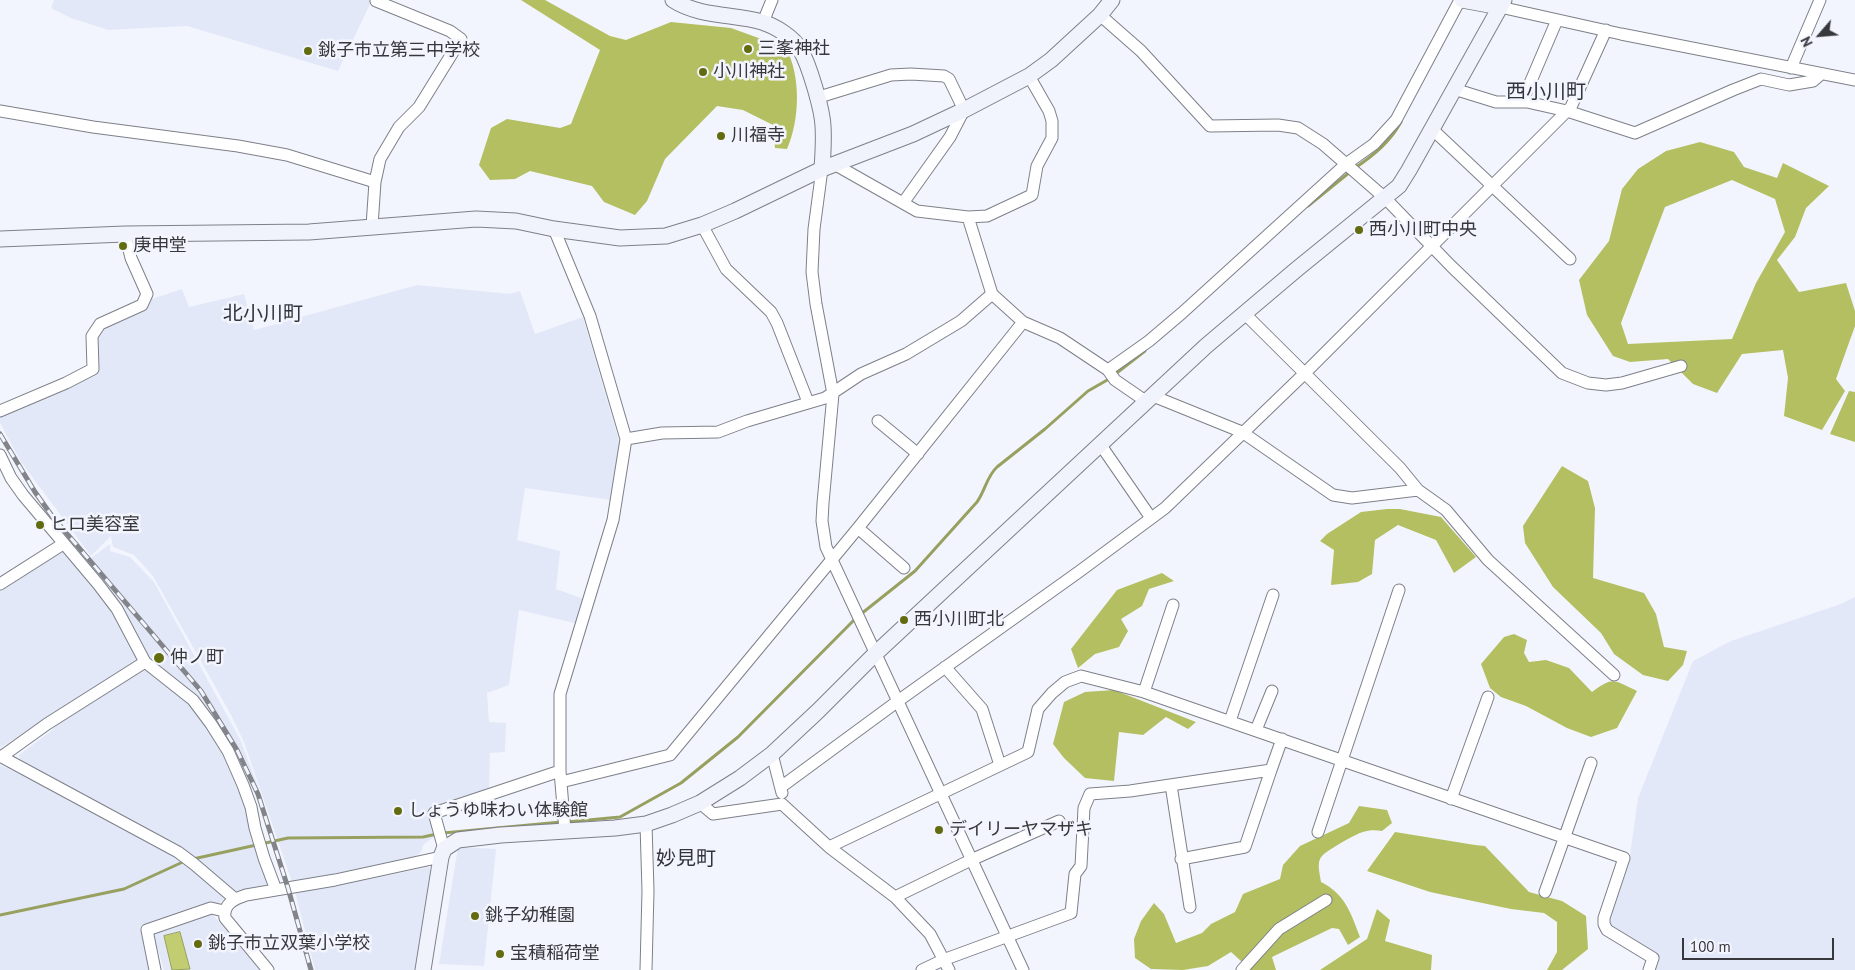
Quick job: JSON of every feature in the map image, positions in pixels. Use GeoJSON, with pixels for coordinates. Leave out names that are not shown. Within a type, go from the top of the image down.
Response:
{"type":"FeatureCollection","features":[{"type":"Feature","properties":{"kind":"street"},"geometry":{"type":"LineString","coordinates":[[673,0],[690,8],[709,13],[763,22],[785,34],[799,48],[823,124],[828,166],[814,229],[812,272],[833,394],[822,512],[826,547],[1023,970]]}},
{"type":"Feature","properties":{"kind":"street"},"geometry":{"type":"LineString","coordinates":[[763,22],[772,0]]}},
{"type":"Feature","properties":{"kind":"street"},"geometry":{"type":"LineString","coordinates":[[0,239],[125,234],[309,232],[476,219],[516,221],[554,229],[620,238],[666,236],[702,225],[828,166],[913,134],[1029,76],[1051,60],[1100,14],[1112,0]]}},
{"type":"Feature","properties":{"kind":"street"},"geometry":{"type":"LineString","coordinates":[[1108,370],[1149,342],[1346,164],[1385,134],[1396,120],[1461,0],[1502,4],[1557,20],[1855,80]]}},
{"type":"Feature","properties":{"kind":"street"},"geometry":{"type":"LineString","coordinates":[[1791,68],[1820,0]]}},
{"type":"Feature","properties":{"kind":"street"},"geometry":{"type":"LineString","coordinates":[[372,226],[374,182],[380,159],[400,127],[419,107],[461,39],[450,32],[376,1]]}},
{"type":"Feature","properties":{"kind":"street"},"geometry":{"type":"LineString","coordinates":[[268,970],[225,918],[224,911],[226,906],[235,899],[335,880],[442,853],[458,840],[646,824],[700,803],[740,778],[772,754],[875,654],[1100,444],[1244,313],[1399,186],[1502,4]]}},
{"type":"Feature","properties":{"kind":"street"},"geometry":{"type":"LineString","coordinates":[[1100,14],[1141,51],[1210,126],[1278,125],[1298,128],[1323,144],[1385,198],[1431,246],[1562,373],[1588,383],[1606,385],[1622,383],[1681,366]]}},
{"type":"Feature","properties":{"kind":"street"},"geometry":{"type":"LineString","coordinates":[[1522,102],[1557,20]]}},
{"type":"Feature","properties":{"kind":"street"},"geometry":{"type":"LineString","coordinates":[[781,787],[1165,508],[1304,374],[1571,107],[1606,30]]}},
{"type":"Feature","properties":{"kind":"street"},"geometry":{"type":"LineString","coordinates":[[1454,89],[1496,102],[1522,102],[1567,111],[1635,133],[1733,90],[1761,80],[1789,85],[1813,81],[1821,74]]}},
{"type":"Feature","properties":{"kind":"street"},"geometry":{"type":"LineString","coordinates":[[816,98],[891,75],[944,76],[949,79],[964,110]]}},
{"type":"Feature","properties":{"kind":"street"},"geometry":{"type":"LineString","coordinates":[[828,166],[917,211],[968,217],[987,216],[1032,195],[1036,166],[1052,138],[1052,121],[1049,111],[1029,76]]}},
{"type":"Feature","properties":{"kind":"street"},"geometry":{"type":"LineString","coordinates":[[903,203],[950,137],[964,110]]}},
{"type":"Feature","properties":{"kind":"street"},"geometry":{"type":"LineString","coordinates":[[0,111],[94,127],[238,146],[287,155],[374,182]]}},
{"type":"Feature","properties":{"kind":"street"},"geometry":{"type":"LineString","coordinates":[[1432,129],[1570,259]]}},
{"type":"Feature","properties":{"kind":"street"},"geometry":{"type":"LineString","coordinates":[[968,217],[992,294],[1023,322],[1060,338],[1108,370],[1115,380],[1150,399],[1242,432],[1333,495],[1352,498],[1418,490]]}},
{"type":"Feature","properties":{"kind":"street"},"geometry":{"type":"LineString","coordinates":[[702,225],[726,270],[771,312],[778,323],[808,402]]}},
{"type":"Feature","properties":{"kind":"street"},"geometry":{"type":"LineString","coordinates":[[554,229],[590,316],[626,439],[613,520],[560,694],[560,777],[565,831]]}},
{"type":"Feature","properties":{"kind":"street"},"geometry":{"type":"LineString","coordinates":[[0,412],[93,369],[92,336],[100,324],[142,305],[147,294],[131,258],[125,234]]}},
{"type":"Feature","properties":{"kind":"street"},"geometry":{"type":"LineString","coordinates":[[626,439],[662,433],[718,432],[747,421],[825,398],[862,374],[906,354],[961,321],[992,294]]}},
{"type":"Feature","properties":{"kind":"street"},"geometry":{"type":"LineString","coordinates":[[1244,313],[1400,468],[1418,490],[1446,510],[1488,560],[1614,675]]}},
{"type":"Feature","properties":{"kind":"street"},"geometry":{"type":"LineString","coordinates":[[423,970],[442,853],[434,813],[560,777],[670,755],[858,528],[1023,322]]}},
{"type":"Feature","properties":{"kind":"street"},"geometry":{"type":"LineString","coordinates":[[878,421],[918,454]]}},
{"type":"Feature","properties":{"kind":"street"},"geometry":{"type":"LineString","coordinates":[[1100,444],[1151,518]]}},
{"type":"Feature","properties":{"kind":"street"},"geometry":{"type":"LineString","coordinates":[[0,456],[23,494],[117,609],[145,662],[193,700],[228,751],[251,807],[257,835],[276,890]]}},
{"type":"Feature","properties":{"kind":"street"},"geometry":{"type":"LineString","coordinates":[[858,528],[904,568]]}},
{"type":"Feature","properties":{"kind":"street"},"geometry":{"type":"LineString","coordinates":[[0,584],[63,544]]}},
{"type":"Feature","properties":{"kind":"street"},"geometry":{"type":"LineString","coordinates":[[1318,832],[1399,590]]}},
{"type":"Feature","properties":{"kind":"street"},"geometry":{"type":"LineString","coordinates":[[1230,721],[1274,595]]}},
{"type":"Feature","properties":{"kind":"street"},"geometry":{"type":"LineString","coordinates":[[1144,692],[1173,605]]}},
{"type":"Feature","properties":{"kind":"street"},"geometry":{"type":"LineString","coordinates":[[145,662],[47,724],[1,757],[178,852],[235,899]]}},
{"type":"Feature","properties":{"kind":"street"},"geometry":{"type":"LineString","coordinates":[[945,667],[982,709],[1000,766]]}},
{"type":"Feature","properties":{"kind":"street"},"geometry":{"type":"LineString","coordinates":[[829,847],[1028,752],[1038,709],[1065,682],[1081,676],[1144,692],[1624,858],[1604,918],[1604,924],[1611,933],[1653,958],[1649,970]]}},
{"type":"Feature","properties":{"kind":"street"},"geometry":{"type":"LineString","coordinates":[[1256,730],[1272,691]]}},
{"type":"Feature","properties":{"kind":"street"},"geometry":{"type":"LineString","coordinates":[[1451,799],[1488,697]]}},
{"type":"Feature","properties":{"kind":"street"},"geometry":{"type":"LineString","coordinates":[[1182,859],[1245,847],[1282,739]]}},
{"type":"Feature","properties":{"kind":"street"},"geometry":{"type":"LineString","coordinates":[[772,754],[781,787],[782,804],[829,847],[895,897],[930,934],[946,965]]}},
{"type":"Feature","properties":{"kind":"street"},"geometry":{"type":"LineString","coordinates":[[1545,892],[1591,763]]}},
{"type":"Feature","properties":{"kind":"street"},"geometry":{"type":"LineString","coordinates":[[922,970],[946,965],[1007,937],[1071,912],[1075,874],[1082,866],[1084,808],[1090,794],[1130,791],[1271,770]]}},
{"type":"Feature","properties":{"kind":"street"},"geometry":{"type":"LineString","coordinates":[[1171,785],[1190,907]]}},
{"type":"Feature","properties":{"kind":"street"},"geometry":{"type":"LineString","coordinates":[[700,803],[713,814],[782,804]]}},
{"type":"Feature","properties":{"kind":"street"},"geometry":{"type":"LineString","coordinates":[[895,897],[971,860],[1059,821]]}},
{"type":"Feature","properties":{"kind":"street"},"geometry":{"type":"LineString","coordinates":[[646,824],[648,891],[646,970]]}},
{"type":"Feature","properties":{"kind":"street"},"geometry":{"type":"LineString","coordinates":[[1243,969],[1279,930],[1326,900]]}},
{"type":"Feature","properties":{"kind":"street"},"geometry":{"type":"LineString","coordinates":[[155,970],[147,930],[211,908],[224,911]]}},
{"type":"Feature","properties":{"kind":"shaded area","name":"銚子市立第三中学校"},"geometry":{"type":"Polygon","coordinates":[[[54,0],[372,0],[338,71],[187,26],[108,30],[71,18],[51,8],[54,0]]]}},
{"type":"Feature","properties":{"kind":"shaded area"},"geometry":{"type":"Polygon","coordinates":[[[521,0],[545,0],[610,36],[626,40],[671,22],[731,28],[786,48],[794,72],[797,98],[794,125],[787,149],[775,148],[773,125],[743,110],[717,106],[665,159],[647,201],[635,215],[604,202],[592,186],[530,171],[515,179],[490,180],[479,165],[491,128],[507,119],[560,128],[571,124],[600,50],[521,0]]]}},
{"type":"Feature","properties":{"kind":"shaded area"},"geometry":{"type":"Polygon","coordinates":[[[1700,142],[1734,152],[1744,167],[1777,178],[1783,163],[1829,186],[1806,208],[1795,237],[1777,260],[1799,292],[1846,283],[1855,311],[1855,326],[1836,379],[1845,391],[1822,430],[1784,416],[1788,378],[1783,350],[1742,354],[1717,393],[1693,384],[1668,359],[1630,362],[1613,356],[1587,315],[1579,280],[1609,241],[1622,189],[1638,169],[1666,151],[1700,142]],[[1732,180],[1665,207],[1621,323],[1628,344],[1732,339],[1756,283],[1785,232],[1775,199],[1732,180]]]}},
{"type":"Feature","properties":{"kind":"shaded area"},"geometry":{"type":"Polygon","coordinates":[[[417,285],[510,294],[520,291],[535,334],[583,317],[619,441],[620,452],[611,500],[525,488],[517,540],[560,551],[556,589],[587,600],[579,624],[519,610],[509,685],[487,693],[489,722],[506,723],[505,752],[490,753],[489,790],[430,810],[434,837],[424,844],[421,852],[414,858],[292,882],[244,742],[230,713],[153,576],[134,555],[113,547],[111,536],[91,556],[21,462],[0,423],[0,417],[94,376],[97,338],[105,326],[149,300],[182,289],[189,307],[244,294],[254,330],[417,285]]]}},
{"type":"Feature","properties":{"kind":"shaded area"},"geometry":{"type":"Polygon","coordinates":[[[1849,391],[1855,392],[1855,442],[1830,434],[1849,391]]]}},
{"type":"Feature","properties":{"kind":"shaded area"},"geometry":{"type":"Polygon","coordinates":[[[1562,466],[1588,481],[1595,508],[1593,578],[1644,593],[1656,614],[1664,647],[1687,651],[1683,665],[1668,681],[1643,675],[1614,654],[1601,633],[1553,587],[1525,543],[1523,526],[1562,466]]]}},
{"type":"Feature","properties":{"kind":"shaded area"},"geometry":{"type":"Polygon","coordinates":[[[1400,509],[1441,517],[1476,557],[1454,573],[1436,540],[1398,525],[1375,540],[1372,574],[1358,582],[1331,585],[1334,550],[1320,541],[1327,534],[1361,512],[1400,509]]]}},
{"type":"Feature","properties":{"kind":"shaded area"},"geometry":{"type":"Polygon","coordinates":[[[110,544],[110,551],[130,557],[154,582],[240,739],[259,789],[253,792],[232,750],[150,661],[126,621],[126,613],[87,561],[110,544]]]}},
{"type":"Feature","properties":{"kind":"shaded area"},"geometry":{"type":"Polygon","coordinates":[[[61,553],[66,553],[113,611],[138,658],[137,662],[0,748],[0,590],[61,553]]]}},
{"type":"Feature","properties":{"kind":"shaded area"},"geometry":{"type":"Polygon","coordinates":[[[1162,573],[1174,581],[1149,589],[1142,606],[1121,619],[1128,631],[1119,647],[1095,654],[1078,668],[1071,649],[1117,590],[1162,573]]]}},
{"type":"Feature","properties":{"kind":"shaded area"},"geometry":{"type":"Polygon","coordinates":[[[1855,597],[1855,970],[1654,970],[1658,956],[1615,932],[1608,922],[1630,855],[1638,798],[1693,661],[1731,641],[1841,604],[1855,597]]]}},
{"type":"Feature","properties":{"kind":"shaded area"},"geometry":{"type":"Polygon","coordinates":[[[1514,634],[1527,640],[1524,653],[1529,662],[1546,660],[1569,668],[1592,692],[1614,681],[1637,691],[1617,728],[1591,737],[1567,728],[1526,706],[1501,697],[1490,688],[1481,664],[1504,637],[1514,634]]]}},
{"type":"Feature","properties":{"kind":"shaded area"},"geometry":{"type":"Polygon","coordinates":[[[143,669],[147,670],[185,700],[204,722],[219,747],[235,779],[249,816],[249,829],[270,883],[267,887],[238,894],[182,848],[20,762],[19,755],[51,731],[64,718],[143,669]]]}},
{"type":"Feature","properties":{"kind":"shaded area"},"geometry":{"type":"Polygon","coordinates":[[[1114,690],[1196,722],[1188,729],[1166,717],[1143,735],[1119,732],[1114,781],[1085,778],[1064,758],[1053,744],[1064,702],[1085,692],[1114,690]]]}},
{"type":"Feature","properties":{"kind":"shaded area"},"geometry":{"type":"Polygon","coordinates":[[[0,765],[63,795],[175,856],[222,893],[224,899],[216,905],[144,927],[151,970],[0,970],[0,765]]]}},
{"type":"Feature","properties":{"kind":"shaded area"},"geometry":{"type":"Polygon","coordinates":[[[1359,806],[1387,810],[1392,823],[1382,831],[1365,831],[1355,835],[1329,850],[1320,859],[1319,872],[1321,882],[1342,898],[1360,937],[1348,945],[1339,929],[1332,928],[1272,957],[1276,970],[1251,970],[1231,952],[1208,966],[1183,970],[1151,969],[1135,958],[1134,939],[1141,921],[1154,903],[1164,914],[1176,943],[1202,933],[1211,924],[1235,912],[1243,894],[1280,879],[1283,865],[1300,846],[1349,823],[1359,806]]]}},
{"type":"Feature","properties":{"kind":"shaded area"},"geometry":{"type":"Polygon","coordinates":[[[1395,832],[1485,846],[1529,892],[1562,901],[1586,916],[1588,949],[1562,970],[1547,970],[1557,952],[1557,922],[1544,913],[1511,909],[1430,892],[1367,871],[1395,832]]]}},
{"type":"Feature","properties":{"kind":"shaded area"},"geometry":{"type":"Polygon","coordinates":[[[458,847],[496,849],[484,966],[439,964],[458,847]]]}},
{"type":"Feature","properties":{"kind":"shaded area"},"geometry":{"type":"Polygon","coordinates":[[[429,867],[433,877],[417,970],[315,970],[295,892],[429,867]]]}},
{"type":"Feature","properties":{"kind":"shaded area"},"geometry":{"type":"Polygon","coordinates":[[[1377,909],[1390,920],[1385,941],[1432,955],[1431,970],[1320,970],[1367,939],[1377,909]]]}},
{"type":"Feature","properties":{"kind":"shaded area","name":"銚子市立双葉小学校"},"geometry":{"type":"Polygon","coordinates":[[[211,913],[261,970],[164,970],[153,934],[155,931],[211,913]]]}},
{"type":"Feature","properties":{"kind":"shaded area"},"geometry":{"type":"Polygon","coordinates":[[[180,932],[190,969],[172,970],[164,936],[180,932]]]}},
{"type":"Feature","properties":{"kind":"waterway"},"geometry":{"type":"LineString","coordinates":[[1355,168],[1381,148],[1401,122]]}},
{"type":"Feature","properties":{"kind":"waterway"},"geometry":{"type":"LineString","coordinates":[[1308,206],[1350,172]]}},
{"type":"Feature","properties":{"kind":"waterway"},"geometry":{"type":"LineString","coordinates":[[861,614],[915,571],[977,502],[997,467],[1045,429],[1088,391],[1109,379],[1145,351]]}},
{"type":"Feature","properties":{"kind":"waterway"},"geometry":{"type":"LineString","coordinates":[[567,822],[620,817],[681,783],[738,737],[856,618]]}},
{"type":"Feature","properties":{"kind":"waterway"},"geometry":{"type":"LineString","coordinates":[[443,833],[561,822]]}},
{"type":"Feature","properties":{"kind":"waterway"},"geometry":{"type":"LineString","coordinates":[[193,859],[288,838],[423,837],[437,834]]}},
{"type":"Feature","properties":{"kind":"waterway"},"geometry":{"type":"LineString","coordinates":[[0,915],[124,889],[185,861]]}},
{"type":"Feature","properties":{"kind":"railway"},"geometry":{"type":"LineString","coordinates":[[0,434],[35,492],[52,516],[201,691],[237,750],[258,794],[288,888],[311,970]]}},
{"type":"Feature","properties":{"kind":"place","name":"三峯神社"},"geometry":{"type":"Point","coordinates":[748,49]}},
{"type":"Feature","properties":{"kind":"place","name":"銚子市立第三中学校"},"geometry":{"type":"Point","coordinates":[308,51]}},
{"type":"Feature","properties":{"kind":"place","name":"小川神社"},"geometry":{"type":"Point","coordinates":[703,72]}},
{"type":"Feature","properties":{"kind":"place","name":"川福寺"},"geometry":{"type":"Point","coordinates":[721,136]}},
{"type":"Feature","properties":{"kind":"place","name":"西小川町中央"},"geometry":{"type":"Point","coordinates":[1359,230]}},
{"type":"Feature","properties":{"kind":"place","name":"庚申堂"},"geometry":{"type":"Point","coordinates":[123,246]}},
{"type":"Feature","properties":{"kind":"place","name":"ヒロ美容室"},"geometry":{"type":"Point","coordinates":[40,525]}},
{"type":"Feature","properties":{"kind":"place","name":"西小川町北"},"geometry":{"type":"Point","coordinates":[904,620]}},
{"type":"Feature","properties":{"kind":"place","name":"仲ノ町"},"geometry":{"type":"Point","coordinates":[159,658]}},
{"type":"Feature","properties":{"kind":"place","name":"しょうゆ味わい体験館"},"geometry":{"type":"Point","coordinates":[398,811]}},
{"type":"Feature","properties":{"kind":"place","name":"デイリーヤマザキ"},"geometry":{"type":"Point","coordinates":[939,830]}},
{"type":"Feature","properties":{"kind":"place","name":"銚子幼稚園"},"geometry":{"type":"Point","coordinates":[475,916]}},
{"type":"Feature","properties":{"kind":"place","name":"銚子市立双葉小学校"},"geometry":{"type":"Point","coordinates":[198,944]}},
{"type":"Feature","properties":{"kind":"place","name":"宝積稲荷堂"},"geometry":{"type":"Point","coordinates":[500,954]}},
{"type":"Feature","properties":{"kind":"district","name":"西小川町"},"geometry":{"type":"Point","coordinates":[1546,92]}},
{"type":"Feature","properties":{"kind":"district","name":"北小川町"},"geometry":{"type":"Point","coordinates":[263,314]}},
{"type":"Feature","properties":{"kind":"district","name":"妙見町"},"geometry":{"type":"Point","coordinates":[686,859]}}]}
